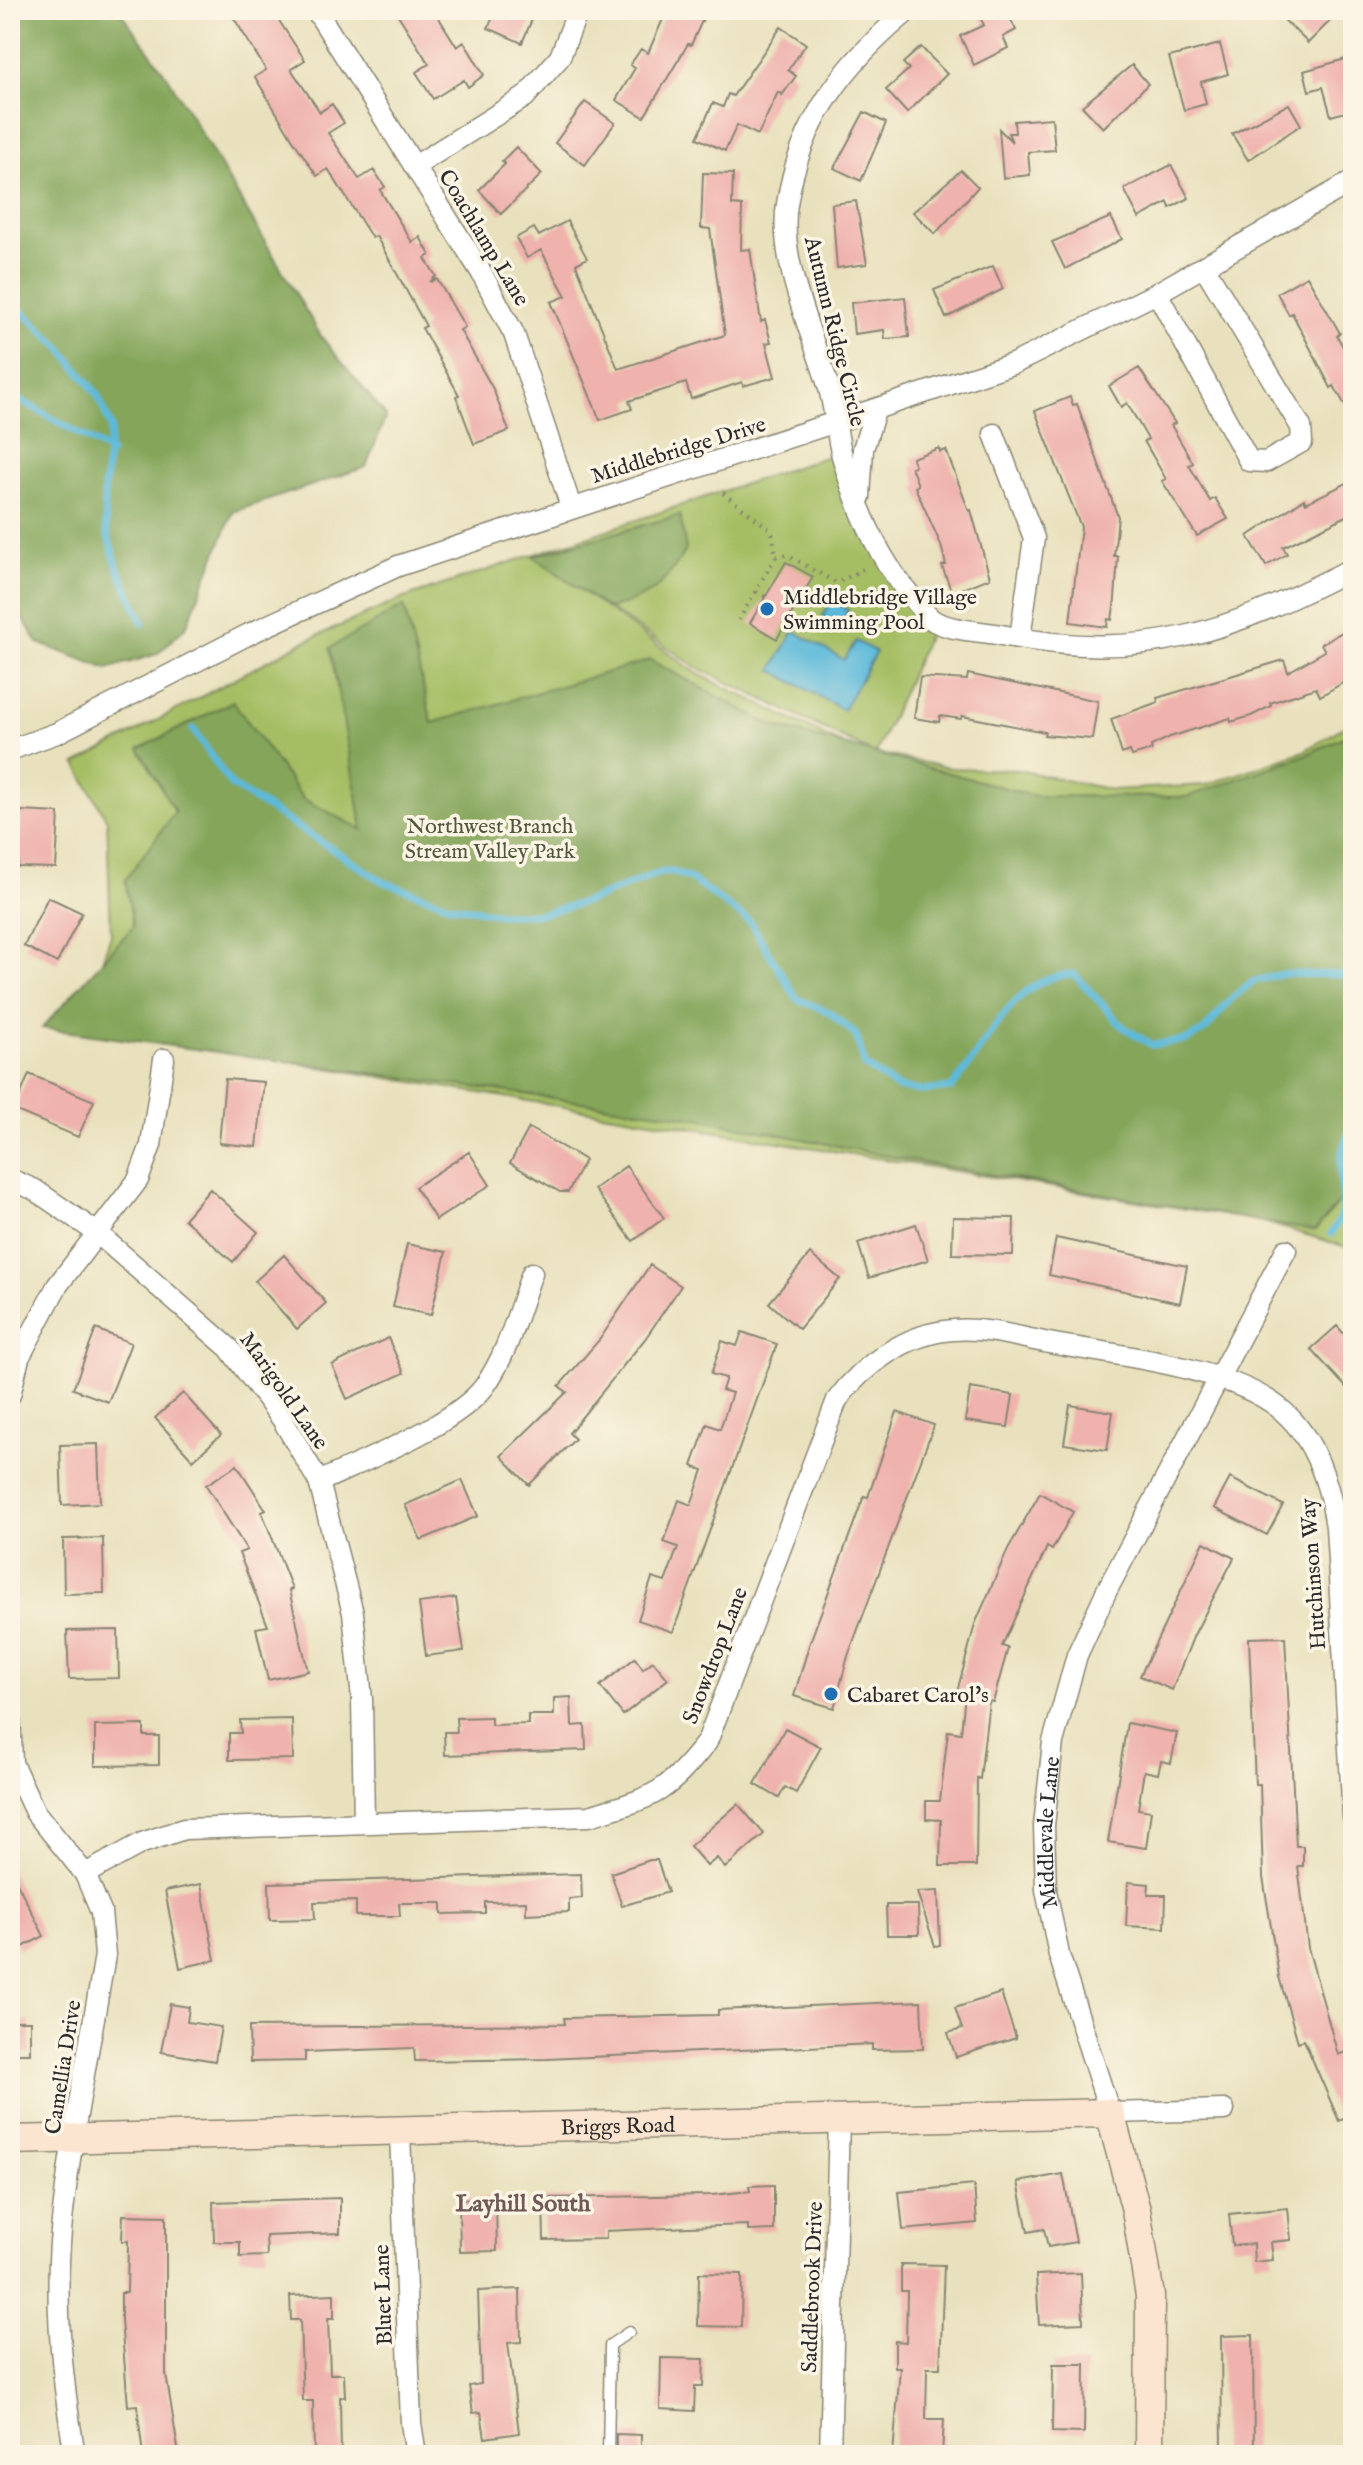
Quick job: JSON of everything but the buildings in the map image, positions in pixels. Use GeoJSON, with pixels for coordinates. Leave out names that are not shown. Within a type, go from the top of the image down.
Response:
{"type":"FeatureCollection","features":[{"type":"Feature","properties":{"kind":"street","name":"Coachlamp Lane"},"geometry":{"type":"LineString","coordinates":[[316,10],[481,272],[514,334],[571,507]]}},
{"type":"Feature","properties":{"kind":"street"},"geometry":{"type":"LineString","coordinates":[[415,166],[525,97],[560,57],[578,10]]}},
{"type":"Feature","properties":{"kind":"street","name":"Autumn Ridge Circle"},"geometry":{"type":"LineString","coordinates":[[909,10],[866,46],[822,102],[802,149],[787,205],[787,249],[830,392],[835,424],[860,509],[891,573],[934,622],[1020,638],[1110,647],[1173,641],[1210,632],[1279,606],[1353,568]]}},
{"type":"Feature","properties":{"kind":"street","name":"Middlebridge Drive"},"geometry":{"type":"LineString","coordinates":[[10,750],[57,733],[249,634],[398,566],[1015,363],[1205,268],[1353,181]]}},
{"type":"Feature","properties":{"kind":"street"},"geometry":{"type":"LineString","coordinates":[[1157,293],[1249,461],[1266,462],[1302,442],[1301,427],[1205,268]]}},
{"type":"Feature","properties":{"kind":"street","name":"Autumn Ridge Circle"},"geometry":{"type":"LineString","coordinates":[[860,509],[863,449],[875,411]]}},
{"type":"Feature","properties":{"kind":"street"},"geometry":{"type":"LineString","coordinates":[[994,434],[1034,538],[1020,638]]}},
{"type":"Feature","properties":{"kind":"street"},"geometry":{"type":"LineString","coordinates":[[10,1395],[19,1358],[50,1298],[96,1232],[138,1180],[151,1145],[164,1059]]}},
{"type":"Feature","properties":{"kind":"street","name":"Marigold Lane"},"geometry":{"type":"LineString","coordinates":[[10,1179],[35,1190],[96,1232],[229,1348],[282,1419],[319,1482],[353,1613],[362,1699],[364,1822]]}},
{"type":"Feature","properties":{"kind":"street","name":"Middlevale Lane"},"geometry":{"type":"LineString","coordinates":[[1149,2455],[1150,2296],[1136,2210],[1110,2113],[1059,1955],[1046,1890],[1044,1826],[1053,1742],[1077,1655],[1106,1592],[1286,1250]]}},
{"type":"Feature","properties":{"kind":"street"},"geometry":{"type":"LineString","coordinates":[[319,1482],[461,1410],[483,1387],[501,1358],[532,1273]]}},
{"type":"Feature","properties":{"kind":"street","name":"Snowdrop Lane"},"geometry":{"type":"LineString","coordinates":[[85,1874],[142,1843],[184,1829],[589,1816],[653,1797],[675,1782],[707,1742],[837,1400],[853,1379],[897,1347],[952,1330],[993,1333],[1165,1364],[1220,1380]]}},
{"type":"Feature","properties":{"kind":"street","name":"Hutchinson Way"},"geometry":{"type":"LineString","coordinates":[[1220,1380],[1270,1402],[1293,1421],[1321,1463],[1330,1485],[1336,1527],[1353,1817]]}},
{"type":"Feature","properties":{"kind":"street","name":"Camellia Drive"},"geometry":{"type":"LineString","coordinates":[[10,1711],[12,1763],[35,1812],[85,1874],[101,1912],[105,1955],[61,2232],[59,2317],[65,2402],[75,2455]]}},
{"type":"Feature","properties":{"kind":"street","name":"Briggs Road"},"geometry":{"type":"LineString","coordinates":[[10,2140],[74,2141],[1224,2110]]}},
{"type":"Feature","properties":{"kind":"street","name":"Saddlebrook Drive"},"geometry":{"type":"LineString","coordinates":[[830,2455],[839,2120]]}},
{"type":"Feature","properties":{"kind":"street","name":"Bluet Lane"},"geometry":{"type":"LineString","coordinates":[[400,2132],[411,2423],[416,2455]]}},
{"type":"Feature","properties":{"kind":"lane"},"geometry":{"type":"LineString","coordinates":[[608,2455],[610,2345],[629,2332]]}},
{"type":"Feature","properties":{"kind":"path"},"geometry":{"type":"LineString","coordinates":[[723,493],[772,531],[776,556],[739,620]]}},
{"type":"Feature","properties":{"kind":"path"},"geometry":{"type":"LineString","coordinates":[[776,556],[787,555],[837,583],[871,565]]}},
{"type":"Feature","properties":{"kind":"path"},"geometry":{"type":"LineString","coordinates":[[756,592],[766,597]]}},
{"type":"Feature","properties":{"kind":"green space"},"geometry":{"type":"Polygon","coordinates":[[[10,10],[119,10],[168,77],[322,338],[386,416],[366,467],[233,512],[186,627],[157,654],[107,669],[38,643],[10,597],[10,10]]]}},
{"type":"Feature","properties":{"kind":"green space","name":"Northwest Branch Stream Valley Park"},"geometry":{"type":"Polygon","coordinates":[[[837,453],[860,509],[934,622],[876,753],[950,768],[1018,770],[1112,790],[1206,785],[1304,751],[1353,721],[1353,1249],[1260,1221],[193,1046],[77,1031],[111,935],[107,820],[76,764],[301,643],[404,598],[837,453]],[[572,584],[698,674],[848,747],[870,751],[696,667],[572,584]]]}},
{"type":"Feature","properties":{"kind":"green space"},"geometry":{"type":"Polygon","coordinates":[[[680,515],[686,550],[670,574],[646,595],[608,609],[533,556],[680,515]]]}},
{"type":"Feature","properties":{"kind":"green space","name":"Northwest Branch Stream Valley Park"},"geometry":{"type":"Polygon","coordinates":[[[404,606],[432,723],[650,660],[773,726],[1035,796],[1187,797],[1308,754],[1353,732],[1353,1184],[1315,1231],[913,1161],[697,1118],[42,1028],[133,927],[125,880],[175,812],[139,749],[233,701],[303,799],[363,830],[330,648],[404,606]]]}},
{"type":"Feature","properties":{"kind":"water"},"geometry":{"type":"Polygon","coordinates":[[[831,601],[848,610],[838,628],[821,620],[831,601]]]}},
{"type":"Feature","properties":{"kind":"water"},"geometry":{"type":"Polygon","coordinates":[[[794,631],[844,660],[856,641],[876,652],[843,710],[772,670],[794,631]]]}},
{"type":"Feature","properties":{"kind":"waterway"},"geometry":{"type":"LineString","coordinates":[[10,300],[60,347],[97,394],[111,427],[104,490],[106,530],[118,569],[143,623]]}},
{"type":"Feature","properties":{"kind":"waterway"},"geometry":{"type":"LineString","coordinates":[[10,398],[15,397],[111,452]]}},
{"type":"Feature","properties":{"kind":"waterway"},"geometry":{"type":"LineString","coordinates":[[193,729],[231,785],[384,882],[450,905],[500,914],[541,914],[592,900],[653,875],[670,871],[689,878],[750,922],[797,999],[829,1012],[856,1035],[865,1066],[898,1088],[922,1091],[951,1088],[1017,1000],[1033,987],[1052,978],[1074,974],[1123,1027],[1152,1045],[1187,1040],[1205,1030],[1231,999],[1252,982],[1281,974],[1353,975]]}},
{"type":"Feature","properties":{"kind":"waterway"},"geometry":{"type":"LineString","coordinates":[[1331,1234],[1341,1213],[1341,1157],[1353,1128]]}},
{"type":"Feature","properties":{"kind":"place","name":"Middlebridge Village Swimming Pool"},"geometry":{"type":"Point","coordinates":[767,609]}},
{"type":"Feature","properties":{"kind":"place","name":"Cabaret Carol's"},"geometry":{"type":"Point","coordinates":[831,1694]}},
{"type":"Feature","properties":{"kind":"district","name":"Layhill South"},"geometry":{"type":"Point","coordinates":[523,2203]}}]}
